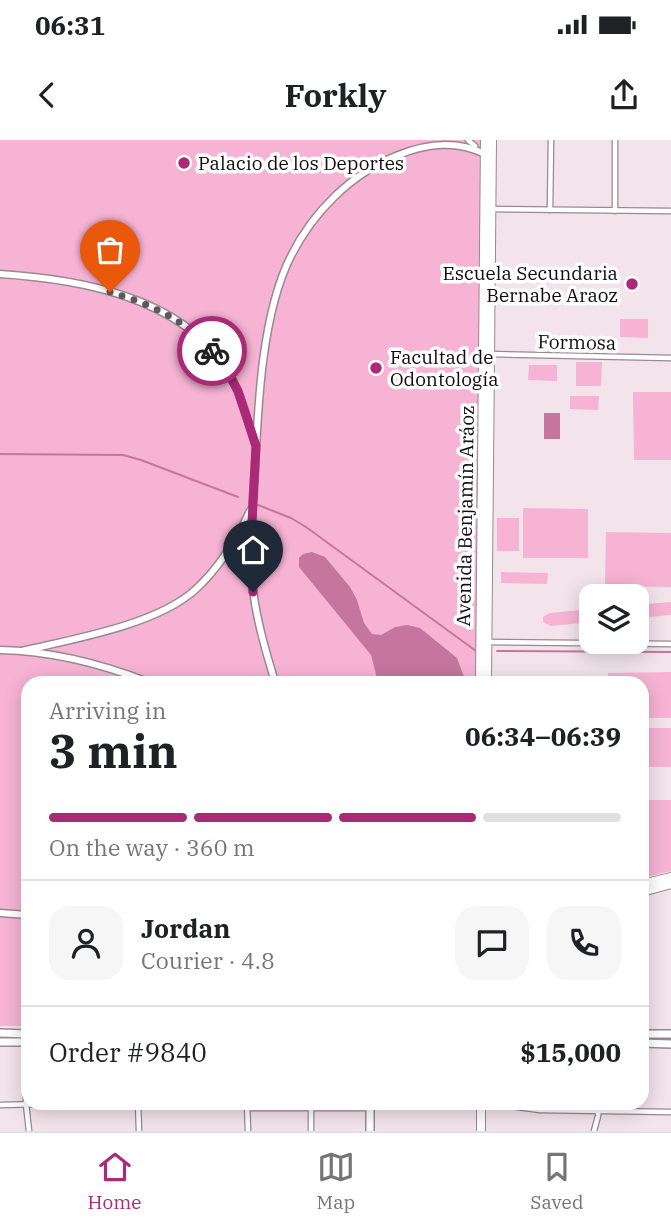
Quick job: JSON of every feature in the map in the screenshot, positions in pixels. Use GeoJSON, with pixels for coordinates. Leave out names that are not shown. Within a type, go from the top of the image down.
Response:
{"type":"FeatureCollection","features":[{"type":"Feature","properties":{"kind":"main road","name":"Avenida Benjamín Aráoz"},"geometry":{"type":"LineString","coordinates":[[480,676],[486,354],[485,140]]}},
{"type":"Feature","properties":{"kind":"main road","name":"Avenida Benjamín Aráoz"},"geometry":{"type":"LineString","coordinates":[[486,354],[492,140]]}},
{"type":"Feature","properties":{"kind":"main road","name":"Avenida Benjamín Aráoz"},"geometry":{"type":"LineString","coordinates":[[483,642],[486,676]]}},
{"type":"Feature","properties":{"kind":"main road"},"geometry":{"type":"LineString","coordinates":[[649,882],[671,877]]}},
{"type":"Feature","properties":{"kind":"main road"},"geometry":{"type":"LineString","coordinates":[[649,889],[671,884]]}},
{"type":"Feature","properties":{"kind":"main road"},"geometry":{"type":"LineString","coordinates":[[0,1033],[21,1037]]}},
{"type":"Feature","properties":{"kind":"main road"},"geometry":{"type":"LineString","coordinates":[[649,1034],[671,1034]]}},
{"type":"Feature","properties":{"kind":"main road"},"geometry":{"type":"LineString","coordinates":[[0,1041],[21,1039]]}},
{"type":"Feature","properties":{"kind":"main road"},"geometry":{"type":"LineString","coordinates":[[649,1043],[671,1044]]}},
{"type":"Feature","properties":{"kind":"main road"},"geometry":{"type":"LineString","coordinates":[[369,1131],[370,1110]]}},
{"type":"Feature","properties":{"kind":"main road"},"geometry":{"type":"LineString","coordinates":[[481,1110],[481,1131]]}},
{"type":"Feature","properties":{"kind":"street"},"geometry":{"type":"LineString","coordinates":[[424,146],[431,140]]}},
{"type":"Feature","properties":{"kind":"street"},"geometry":{"type":"LineString","coordinates":[[273,676],[259,629],[253,592],[252,506],[262,377],[269,323],[281,280],[303,234],[327,205],[362,174],[381,162],[424,146],[451,140],[475,146]]}},
{"type":"Feature","properties":{"kind":"street"},"geometry":{"type":"LineString","coordinates":[[468,140],[485,154]]}},
{"type":"Feature","properties":{"kind":"street"},"geometry":{"type":"LineString","coordinates":[[550,210],[551,140]]}},
{"type":"Feature","properties":{"kind":"street"},"geometry":{"type":"LineString","coordinates":[[615,140],[615,211]]}},
{"type":"Feature","properties":{"kind":"street"},"geometry":{"type":"LineString","coordinates":[[491,209],[671,211]]}},
{"type":"Feature","properties":{"kind":"street"},"geometry":{"type":"LineString","coordinates":[[0,274],[45,277],[87,285],[132,299],[187,327],[225,367],[238,391],[256,446]]}},
{"type":"Feature","properties":{"kind":"street","name":"Formosa"},"geometry":{"type":"LineString","coordinates":[[486,354],[671,358]]}},
{"type":"Feature","properties":{"kind":"street"},"geometry":{"type":"LineString","coordinates":[[22,650],[125,625],[177,603],[214,571],[236,540],[252,506]]}},
{"type":"Feature","properties":{"kind":"street"},"geometry":{"type":"LineString","coordinates":[[483,642],[671,644]]}},
{"type":"Feature","properties":{"kind":"street"},"geometry":{"type":"LineString","coordinates":[[0,650],[22,650],[111,669],[131,676]]}},
{"type":"Feature","properties":{"kind":"street"},"geometry":{"type":"LineString","coordinates":[[0,913],[21,915]]}},
{"type":"Feature","properties":{"kind":"street"},"geometry":{"type":"LineString","coordinates":[[0,1105],[21,1104]]}},
{"type":"Feature","properties":{"kind":"street"},"geometry":{"type":"LineString","coordinates":[[27,1110],[29,1131]]}},
{"type":"Feature","properties":{"kind":"street"},"geometry":{"type":"LineString","coordinates":[[138,1110],[139,1131]]}},
{"type":"Feature","properties":{"kind":"street"},"geometry":{"type":"LineString","coordinates":[[247,1110],[248,1131]]}},
{"type":"Feature","properties":{"kind":"street"},"geometry":{"type":"LineString","coordinates":[[311,1110],[311,1131]]}},
{"type":"Feature","properties":{"kind":"street"},"geometry":{"type":"LineString","coordinates":[[540,1110],[671,1112]]}},
{"type":"Feature","properties":{"kind":"street"},"geometry":{"type":"LineString","coordinates":[[594,1131],[599,1111]]}},
{"type":"Feature","properties":{"kind":"shaded area"},"geometry":{"type":"Polygon","coordinates":[[[0,140],[481,140],[476,676],[21,676],[21,1026],[0,1026],[0,140]]]}},
{"type":"Feature","properties":{"kind":"shaded area"},"geometry":{"type":"Polygon","coordinates":[[[620,319],[648,319],[648,338],[620,337],[620,319]]]}},
{"type":"Feature","properties":{"kind":"shaded area"},"geometry":{"type":"Polygon","coordinates":[[[576,362],[602,362],[601,386],[576,386],[576,362]]]}},
{"type":"Feature","properties":{"kind":"shaded area"},"geometry":{"type":"Polygon","coordinates":[[[529,365],[557,365],[557,381],[528,380],[529,365]]]}},
{"type":"Feature","properties":{"kind":"shaded area"},"geometry":{"type":"Polygon","coordinates":[[[633,392],[671,392],[671,460],[634,460],[633,392]]]}},
{"type":"Feature","properties":{"kind":"shaded area"},"geometry":{"type":"Polygon","coordinates":[[[570,396],[599,396],[598,410],[570,409],[570,396]]]}},
{"type":"Feature","properties":{"kind":"shaded area"},"geometry":{"type":"Polygon","coordinates":[[[544,413],[560,413],[560,439],[544,439],[544,413]]]}},
{"type":"Feature","properties":{"kind":"shaded area"},"geometry":{"type":"Polygon","coordinates":[[[523,508],[588,509],[588,558],[523,558],[523,508]]]}},
{"type":"Feature","properties":{"kind":"shaded area"},"geometry":{"type":"Polygon","coordinates":[[[497,518],[519,518],[519,551],[497,551],[497,518]]]}},
{"type":"Feature","properties":{"kind":"shaded area"},"geometry":{"type":"Polygon","coordinates":[[[606,532],[671,533],[671,587],[605,584],[606,532]]]}},
{"type":"Feature","properties":{"kind":"shaded area"},"geometry":{"type":"Polygon","coordinates":[[[312,552],[325,557],[350,587],[364,623],[372,634],[381,635],[395,627],[407,625],[420,628],[457,658],[464,676],[376,676],[371,655],[299,567],[299,558],[312,552]]]}},
{"type":"Feature","properties":{"kind":"shaded area"},"geometry":{"type":"Polygon","coordinates":[[[501,572],[548,573],[547,584],[501,583],[501,572]]]}},
{"type":"Feature","properties":{"kind":"shaded area"},"geometry":{"type":"Polygon","coordinates":[[[671,602],[671,615],[649,617],[649,604],[671,602]]]}},
{"type":"Feature","properties":{"kind":"shaded area"},"geometry":{"type":"Polygon","coordinates":[[[579,610],[579,623],[551,626],[543,622],[543,617],[550,613],[579,610]]]}},
{"type":"Feature","properties":{"kind":"shaded area"},"geometry":{"type":"Polygon","coordinates":[[[671,672],[671,718],[649,718],[649,676],[608,676],[608,673],[671,672]]]}},
{"type":"Feature","properties":{"kind":"shaded area"},"geometry":{"type":"Polygon","coordinates":[[[649,728],[671,728],[671,767],[649,767],[649,728]]]}},
{"type":"Feature","properties":{"kind":"shaded area"},"geometry":{"type":"Polygon","coordinates":[[[649,800],[671,800],[671,871],[649,876],[649,800]]]}},
{"type":"Feature","properties":{"kind":"waterway"},"geometry":{"type":"LineString","coordinates":[[0,454],[123,455],[238,497]]}},
{"type":"Feature","properties":{"kind":"waterway"},"geometry":{"type":"LineString","coordinates":[[258,505],[306,527],[476,651]]}},
{"type":"Feature","properties":{"kind":"waterway"},"geometry":{"type":"LineString","coordinates":[[497,651],[671,652]]}},
{"type":"Feature","properties":{"kind":"way so far"},"geometry":{"type":"LineString","coordinates":[[110,292],[168,316],[187,327],[212,351]]}},
{"type":"Feature","properties":{"kind":"place","name":"Palacio de los Deportes"},"geometry":{"type":"Point","coordinates":[184,163]}},
{"type":"Feature","properties":{"kind":"place","name":"Escuela Secundaria Bernabe Araoz"},"geometry":{"type":"Point","coordinates":[632,284]}},
{"type":"Feature","properties":{"kind":"place","name":"Facultad de Odontología"},"geometry":{"type":"Point","coordinates":[376,368]}},
{"type":"Feature","properties":{"kind":"route"},"geometry":{"type":"LineString","coordinates":[[212,351],[225,367],[238,391],[256,446],[251,542],[253,592]]}}]}
